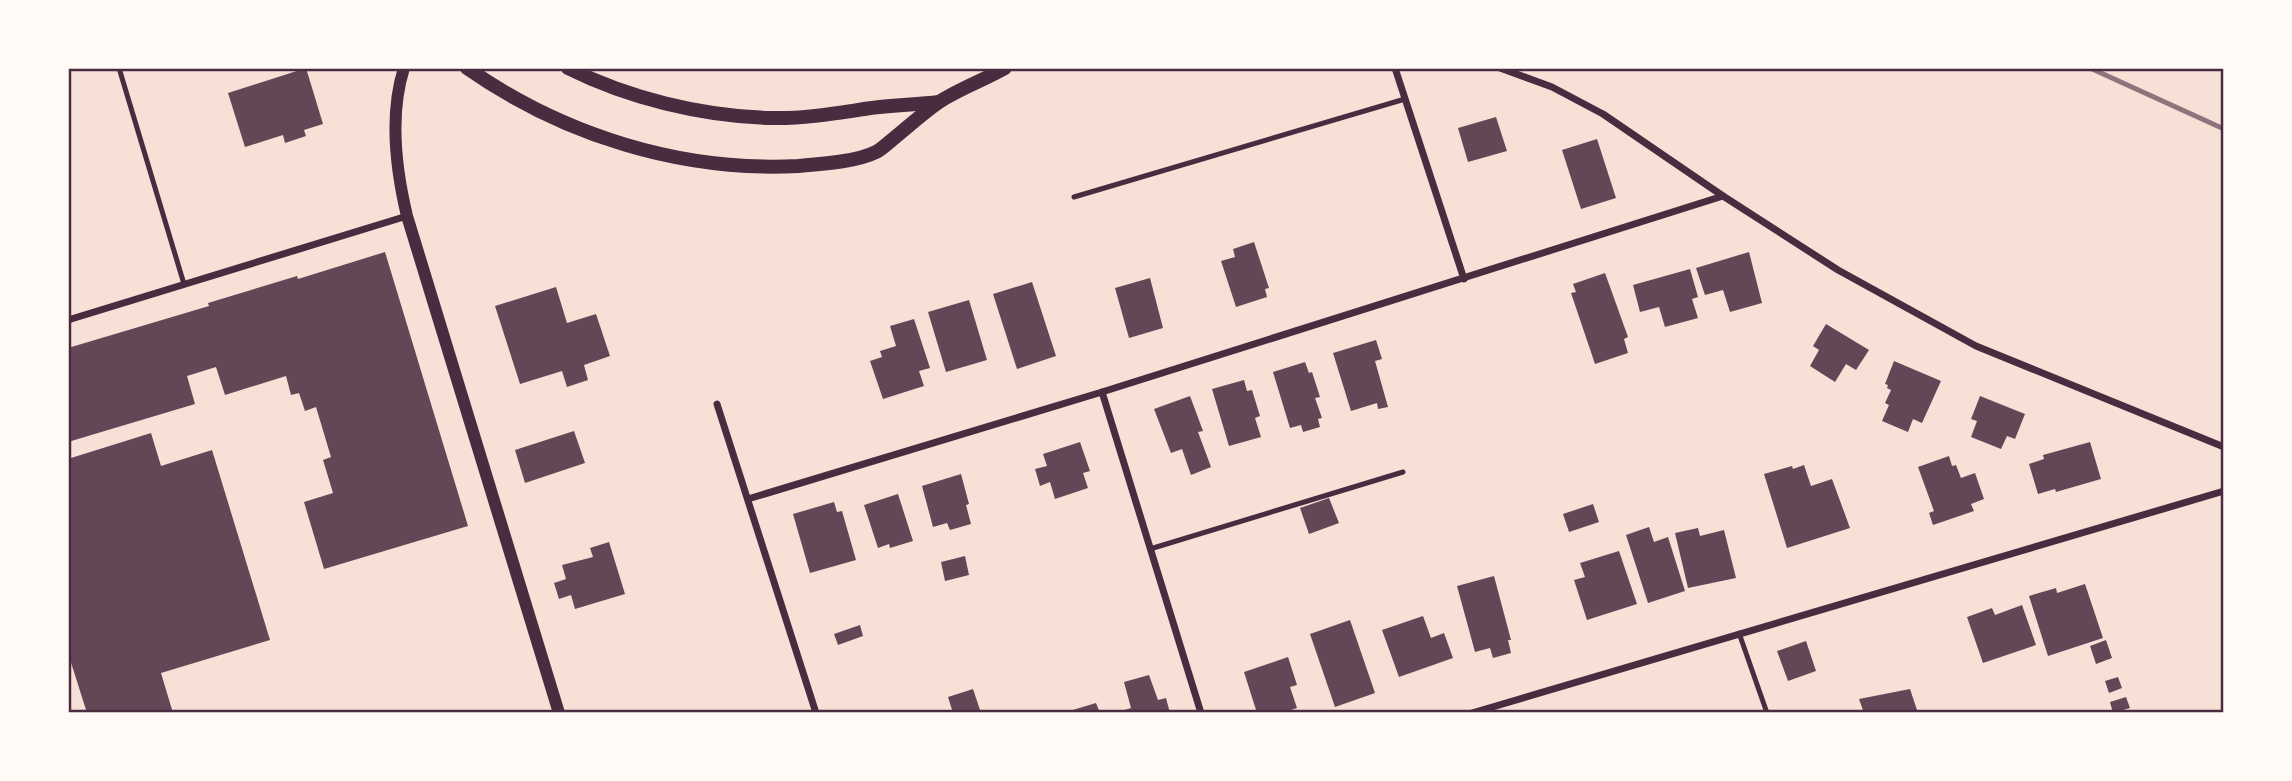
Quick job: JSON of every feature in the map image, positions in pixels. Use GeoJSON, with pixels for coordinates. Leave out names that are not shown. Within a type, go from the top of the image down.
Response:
{"type":"FeatureCollection","features":[{"type":"Feature","properties":{"kind":"main road"},"geometry":{"type":"LineString","coordinates":[[467,68],[548,115],[614,142],[666,155],[780,167],[810,165],[876,152],[940,102],[1005,68]]}},
{"type":"Feature","properties":{"kind":"main road"},"geometry":{"type":"LineString","coordinates":[[568,68],[609,86],[675,105],[767,118],[831,116],[865,109],[940,102]]}},
{"type":"Feature","properties":{"kind":"street"},"geometry":{"type":"LineString","coordinates":[[404,68],[400,84],[396,139],[397,173],[407,216],[559,713]]}},
{"type":"Feature","properties":{"kind":"street"},"geometry":{"type":"LineString","coordinates":[[1395,68],[1464,279]]}},
{"type":"Feature","properties":{"kind":"street"},"geometry":{"type":"LineString","coordinates":[[1500,68],[1552,87],[1603,114],[1838,270],[1976,346],[2224,447]]}},
{"type":"Feature","properties":{"kind":"street"},"geometry":{"type":"LineString","coordinates":[[748,499],[1102,392],[1723,196]]}},
{"type":"Feature","properties":{"kind":"street"},"geometry":{"type":"LineString","coordinates":[[68,320],[407,216]]}},
{"type":"Feature","properties":{"kind":"street"},"geometry":{"type":"LineString","coordinates":[[1102,392],[1201,713]]}},
{"type":"Feature","properties":{"kind":"street"},"geometry":{"type":"LineString","coordinates":[[718,404],[816,713]]}},
{"type":"Feature","properties":{"kind":"street"},"geometry":{"type":"LineString","coordinates":[[1472,713],[2224,491]]}},
{"type":"Feature","properties":{"kind":"lane"},"geometry":{"type":"LineString","coordinates":[[119,68],[184,284]]}},
{"type":"Feature","properties":{"kind":"lane"},"geometry":{"type":"LineString","coordinates":[[1074,198],[1405,99]]}},
{"type":"Feature","properties":{"kind":"lane"},"geometry":{"type":"LineString","coordinates":[[1150,549],[1403,472]]}},
{"type":"Feature","properties":{"kind":"lane"},"geometry":{"type":"LineString","coordinates":[[1740,633],[1767,713]]}},
{"type":"Feature","properties":{"kind":"building"},"geometry":{"type":"Polygon","coordinates":[[[306,68],[323,124],[304,130],[306,136],[285,143],[283,135],[245,147],[228,93],[306,68]]]}},
{"type":"Feature","properties":{"kind":"building"},"geometry":{"type":"Polygon","coordinates":[[[1496,117],[1507,151],[1468,162],[1458,128],[1496,117]]]}},
{"type":"Feature","properties":{"kind":"building"},"geometry":{"type":"Polygon","coordinates":[[[1597,139],[1616,198],[1581,209],[1562,150],[1597,139]]]}},
{"type":"Feature","properties":{"kind":"building"},"geometry":{"type":"Polygon","coordinates":[[[1254,242],[1269,288],[1265,289],[1267,297],[1236,307],[1221,261],[1235,257],[1233,249],[1254,242]]]}},
{"type":"Feature","properties":{"kind":"building"},"geometry":{"type":"Polygon","coordinates":[[[385,252],[468,526],[324,569],[304,502],[333,493],[323,460],[331,457],[316,407],[305,411],[299,393],[291,395],[286,376],[225,395],[216,367],[187,376],[195,404],[68,442],[68,348],[209,306],[208,303],[297,276],[298,279],[385,252]]]}},
{"type":"Feature","properties":{"kind":"building"},"geometry":{"type":"Polygon","coordinates":[[[1749,252],[1762,303],[1730,312],[1723,290],[1705,295],[1696,268],[1749,252]]]}},
{"type":"Feature","properties":{"kind":"building"},"geometry":{"type":"Polygon","coordinates":[[[1690,269],[1698,297],[1692,299],[1698,318],[1665,327],[1659,307],[1640,312],[1633,285],[1690,269]]]}},
{"type":"Feature","properties":{"kind":"building"},"geometry":{"type":"Polygon","coordinates":[[[1605,273],[1628,337],[1624,339],[1628,353],[1595,364],[1571,293],[1576,292],[1573,284],[1605,273]]]}},
{"type":"Feature","properties":{"kind":"building"},"geometry":{"type":"Polygon","coordinates":[[[1150,278],[1163,328],[1129,338],[1115,288],[1150,278]]]}},
{"type":"Feature","properties":{"kind":"building"},"geometry":{"type":"Polygon","coordinates":[[[1032,282],[1056,356],[1017,369],[993,294],[1032,282]]]}},
{"type":"Feature","properties":{"kind":"building"},"geometry":{"type":"Polygon","coordinates":[[[556,287],[567,323],[596,314],[610,356],[584,365],[588,380],[567,387],[562,371],[520,384],[495,306],[556,287]]]}},
{"type":"Feature","properties":{"kind":"building"},"geometry":{"type":"Polygon","coordinates":[[[969,300],[987,360],[946,372],[928,312],[969,300]]]}},
{"type":"Feature","properties":{"kind":"building"},"geometry":{"type":"Polygon","coordinates":[[[914,319],[930,368],[919,371],[924,386],[883,399],[870,361],[882,357],[880,351],[896,346],[890,326],[914,319]]]}},
{"type":"Feature","properties":{"kind":"building"},"geometry":{"type":"Polygon","coordinates":[[[1826,324],[1869,350],[1856,370],[1846,364],[1835,382],[1810,366],[1819,350],[1813,346],[1826,324]]]}},
{"type":"Feature","properties":{"kind":"building"},"geometry":{"type":"Polygon","coordinates":[[[1376,340],[1382,359],[1375,361],[1388,407],[1378,409],[1377,403],[1351,411],[1333,353],[1376,340]]]}},
{"type":"Feature","properties":{"kind":"building"},"geometry":{"type":"Polygon","coordinates":[[[1894,361],[1941,381],[1922,423],[1913,419],[1908,432],[1882,421],[1889,405],[1885,403],[1891,390],[1885,384],[1894,361]]]}},
{"type":"Feature","properties":{"kind":"building"},"geometry":{"type":"Polygon","coordinates":[[[1305,362],[1309,373],[1312,372],[1320,397],[1315,398],[1322,418],[1318,419],[1320,427],[1303,432],[1301,425],[1290,428],[1273,372],[1305,362]]]}},
{"type":"Feature","properties":{"kind":"building"},"geometry":{"type":"Polygon","coordinates":[[[1244,380],[1247,391],[1252,390],[1260,416],[1255,418],[1261,437],[1229,446],[1212,389],[1244,380]]]}},
{"type":"Feature","properties":{"kind":"building"},"geometry":{"type":"Polygon","coordinates":[[[1190,396],[1203,431],[1198,432],[1211,467],[1191,475],[1182,449],[1171,453],[1154,409],[1190,396]]]}},
{"type":"Feature","properties":{"kind":"building"},"geometry":{"type":"Polygon","coordinates":[[[1980,396],[2025,414],[2015,439],[2007,436],[2001,449],[1971,437],[1977,421],[1971,419],[1980,396]]]}},
{"type":"Feature","properties":{"kind":"building"},"geometry":{"type":"Polygon","coordinates":[[[574,431],[585,463],[525,483],[515,450],[574,431]]]}},
{"type":"Feature","properties":{"kind":"building"},"geometry":{"type":"Polygon","coordinates":[[[151,433],[161,466],[212,450],[270,640],[161,673],[173,713],[87,713],[68,653],[68,449],[71,458],[151,433]]]}},
{"type":"Feature","properties":{"kind":"building"},"geometry":{"type":"Polygon","coordinates":[[[1080,442],[1090,471],[1083,473],[1088,488],[1055,499],[1050,482],[1040,486],[1035,469],[1047,466],[1043,454],[1080,442]]]}},
{"type":"Feature","properties":{"kind":"building"},"geometry":{"type":"Polygon","coordinates":[[[2090,442],[2101,479],[2056,492],[2055,489],[2038,494],[2029,464],[2044,459],[2043,455],[2090,442]]]}},
{"type":"Feature","properties":{"kind":"building"},"geometry":{"type":"Polygon","coordinates":[[[1949,456],[1952,466],[1956,465],[1961,478],[1975,473],[1984,499],[1971,504],[1974,511],[1933,525],[1929,513],[1934,511],[1918,467],[1949,456]]]}},
{"type":"Feature","properties":{"kind":"building"},"geometry":{"type":"Polygon","coordinates":[[[1804,465],[1811,486],[1832,479],[1850,528],[1787,548],[1764,474],[1804,465]]]}},
{"type":"Feature","properties":{"kind":"building"},"geometry":{"type":"Polygon","coordinates":[[[961,474],[971,524],[950,530],[947,523],[933,527],[922,486],[961,474]]]}},
{"type":"Feature","properties":{"kind":"building"},"geometry":{"type":"Polygon","coordinates":[[[898,494],[913,541],[890,548],[889,544],[878,548],[864,505],[898,494]]]}},
{"type":"Feature","properties":{"kind":"building"},"geometry":{"type":"Polygon","coordinates":[[[1329,498],[1339,523],[1309,534],[1300,508],[1329,498]]]}},
{"type":"Feature","properties":{"kind":"building"},"geometry":{"type":"Polygon","coordinates":[[[834,502],[837,512],[842,511],[856,560],[810,573],[793,514],[834,502]]]}},
{"type":"Feature","properties":{"kind":"building"},"geometry":{"type":"Polygon","coordinates":[[[1593,504],[1599,522],[1569,532],[1563,514],[1593,504]]]}},
{"type":"Feature","properties":{"kind":"building"},"geometry":{"type":"Polygon","coordinates":[[[1649,527],[1654,542],[1668,537],[1685,591],[1648,603],[1626,535],[1649,527]]]}},
{"type":"Feature","properties":{"kind":"building"},"geometry":{"type":"Polygon","coordinates":[[[1698,528],[1700,536],[1724,530],[1736,578],[1688,588],[1675,533],[1698,528]]]}},
{"type":"Feature","properties":{"kind":"building"},"geometry":{"type":"Polygon","coordinates":[[[609,542],[625,594],[575,609],[571,595],[559,599],[554,583],[566,579],[562,565],[593,557],[590,548],[609,542]]]}},
{"type":"Feature","properties":{"kind":"building"},"geometry":{"type":"Polygon","coordinates":[[[1619,551],[1637,604],[1587,620],[1574,580],[1585,577],[1580,563],[1619,551]]]}},
{"type":"Feature","properties":{"kind":"building"},"geometry":{"type":"Polygon","coordinates":[[[965,556],[969,575],[945,581],[941,562],[965,556]]]}},
{"type":"Feature","properties":{"kind":"building"},"geometry":{"type":"Polygon","coordinates":[[[1494,576],[1511,640],[1508,640],[1511,653],[1493,658],[1490,648],[1475,652],[1457,586],[1494,576]]]}},
{"type":"Feature","properties":{"kind":"building"},"geometry":{"type":"Polygon","coordinates":[[[2085,584],[2103,638],[2048,656],[2029,596],[2056,588],[2057,593],[2085,584]]]}},
{"type":"Feature","properties":{"kind":"building"},"geometry":{"type":"Polygon","coordinates":[[[2022,605],[2036,645],[1983,663],[1967,617],[1992,608],[1995,615],[2022,605]]]}},
{"type":"Feature","properties":{"kind":"building"},"geometry":{"type":"Polygon","coordinates":[[[1423,616],[1431,638],[1444,633],[1453,658],[1399,677],[1382,630],[1423,616]]]}},
{"type":"Feature","properties":{"kind":"building"},"geometry":{"type":"Polygon","coordinates":[[[1350,620],[1375,693],[1335,707],[1310,634],[1350,620]]]}},
{"type":"Feature","properties":{"kind":"building"},"geometry":{"type":"Polygon","coordinates":[[[860,625],[863,636],[838,645],[834,634],[860,625]]]}},
{"type":"Feature","properties":{"kind":"building"},"geometry":{"type":"Polygon","coordinates":[[[2106,640],[2112,658],[2096,664],[2090,646],[2106,640]]]}},
{"type":"Feature","properties":{"kind":"building"},"geometry":{"type":"Polygon","coordinates":[[[1806,641],[1816,671],[1788,681],[1777,651],[1806,641]]]}},
{"type":"Feature","properties":{"kind":"building"},"geometry":{"type":"Polygon","coordinates":[[[1288,657],[1297,685],[1290,687],[1297,708],[1282,713],[1257,713],[1244,672],[1288,657]]]}},
{"type":"Feature","properties":{"kind":"building"},"geometry":{"type":"Polygon","coordinates":[[[1149,675],[1158,700],[1166,698],[1170,713],[1115,713],[1131,708],[1124,682],[1149,675]]]}},
{"type":"Feature","properties":{"kind":"building"},"geometry":{"type":"Polygon","coordinates":[[[2118,677],[2122,688],[2109,693],[2105,681],[2118,677]]]}},
{"type":"Feature","properties":{"kind":"building"},"geometry":{"type":"Polygon","coordinates":[[[973,689],[981,713],[953,713],[948,697],[973,689]]]}},
{"type":"Feature","properties":{"kind":"building"},"geometry":{"type":"Polygon","coordinates":[[[1910,689],[1918,713],[1864,713],[1859,699],[1910,689]]]}},
{"type":"Feature","properties":{"kind":"building"},"geometry":{"type":"Polygon","coordinates":[[[2126,697],[2130,708],[2113,713],[2110,702],[2126,697]]]}},
{"type":"Feature","properties":{"kind":"building"},"geometry":{"type":"Polygon","coordinates":[[[1096,703],[1100,713],[1066,712],[1096,703]]]}},
{"type":"Feature","properties":{"kind":"railway"},"geometry":{"type":"LineString","coordinates":[[2090,68],[2224,129]]}}]}
